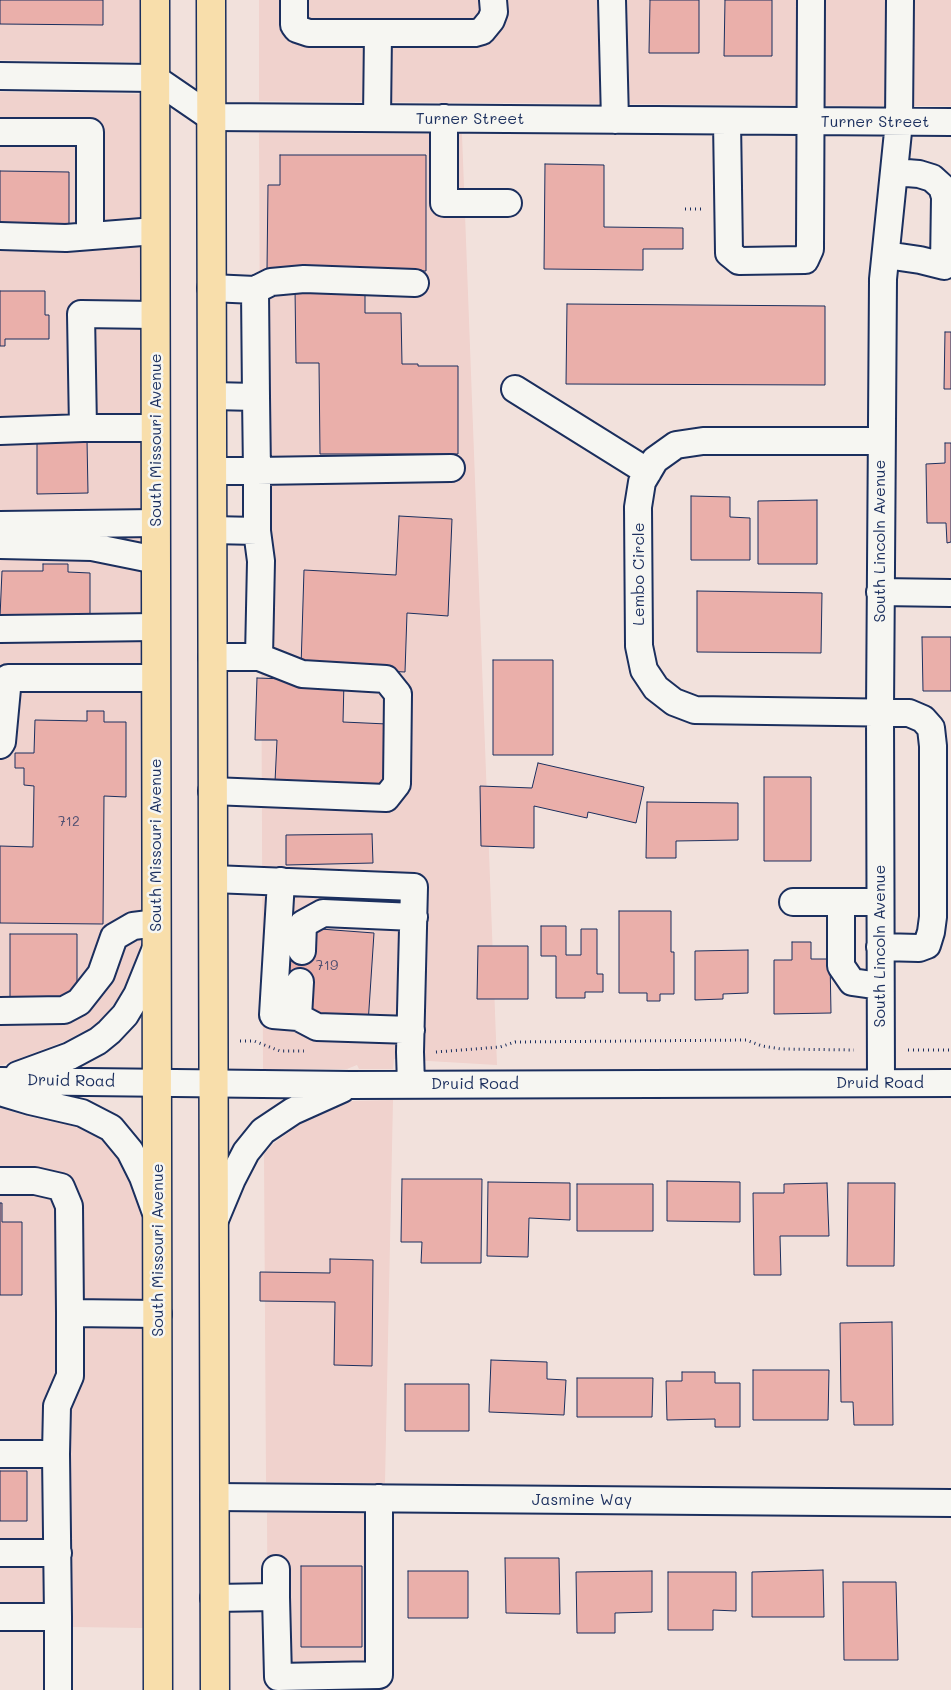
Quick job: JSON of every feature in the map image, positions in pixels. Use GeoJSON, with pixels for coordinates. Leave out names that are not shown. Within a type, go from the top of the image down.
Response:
{"type":"FeatureCollection","features":[{"type":"Feature","properties":{"kind":"main road","name":"South Missouri Avenue"},"geometry":{"type":"LineString","coordinates":[[155,0],[158,1690]]}},
{"type":"Feature","properties":{"kind":"main road"},"geometry":{"type":"LineString","coordinates":[[211,0],[212,1084],[215,1690]]}},
{"type":"Feature","properties":{"kind":"street"},"geometry":{"type":"LineString","coordinates":[[294,0],[294,24],[297,30],[309,33],[476,33],[482,31],[491,20],[494,12],[493,0]]}},
{"type":"Feature","properties":{"kind":"street"},"geometry":{"type":"LineString","coordinates":[[612,0],[615,120]]}},
{"type":"Feature","properties":{"kind":"street"},"geometry":{"type":"LineString","coordinates":[[726,121],[729,252],[739,261],[805,260],[810,249],[811,0]]}},
{"type":"Feature","properties":{"kind":"street","name":"South Lincoln Avenue"},"geometry":{"type":"LineString","coordinates":[[881,1083],[880,592],[883,280],[899,122],[900,0]]}},
{"type":"Feature","properties":{"kind":"street"},"geometry":{"type":"LineString","coordinates":[[377,118],[378,33]]}},
{"type":"Feature","properties":{"kind":"street"},"geometry":{"type":"LineString","coordinates":[[0,76],[154,78],[211,116]]}},
{"type":"Feature","properties":{"kind":"street","name":"Turner Street"},"geometry":{"type":"LineString","coordinates":[[211,116],[951,122]]}},
{"type":"Feature","properties":{"kind":"street"},"geometry":{"type":"LineString","coordinates":[[444,118],[444,203],[508,203]]}},
{"type":"Feature","properties":{"kind":"street"},"geometry":{"type":"LineString","coordinates":[[0,132],[90,132],[90,235]]}},
{"type":"Feature","properties":{"kind":"street"},"geometry":{"type":"LineString","coordinates":[[886,255],[948,266],[945,197],[942,187],[932,178],[919,174],[894,172]]}},
{"type":"Feature","properties":{"kind":"street"},"geometry":{"type":"LineString","coordinates":[[0,236],[66,238],[155,230]]}},
{"type":"Feature","properties":{"kind":"street"},"geometry":{"type":"LineString","coordinates":[[211,288],[256,290],[271,282],[304,279],[415,283]]}},
{"type":"Feature","properties":{"kind":"street"},"geometry":{"type":"LineString","coordinates":[[256,290],[258,531],[261,561],[259,657]]}},
{"type":"Feature","properties":{"kind":"street"},"geometry":{"type":"LineString","coordinates":[[83,428],[81,314],[155,315]]}},
{"type":"Feature","properties":{"kind":"street"},"geometry":{"type":"LineString","coordinates":[[515,389],[648,472]]}},
{"type":"Feature","properties":{"kind":"street"},"geometry":{"type":"LineString","coordinates":[[212,396],[256,397]]}},
{"type":"Feature","properties":{"kind":"street"},"geometry":{"type":"LineString","coordinates":[[0,431],[156,428]]}},
{"type":"Feature","properties":{"kind":"street","name":"Lembo Circle"},"geometry":{"type":"LineString","coordinates":[[880,947],[919,948],[927,945],[931,932],[933,917],[933,746],[931,728],[923,719],[910,713],[696,710],[674,702],[656,688],[644,670],[639,646],[638,508],[642,482],[655,460],[676,445],[703,441],[881,441]]}},
{"type":"Feature","properties":{"kind":"street"},"geometry":{"type":"LineString","coordinates":[[212,471],[451,468]]}},
{"type":"Feature","properties":{"kind":"street"},"geometry":{"type":"LineString","coordinates":[[0,525],[155,523]]}},
{"type":"Feature","properties":{"kind":"street"},"geometry":{"type":"LineString","coordinates":[[212,530],[258,531]]}},
{"type":"Feature","properties":{"kind":"street"},"geometry":{"type":"LineString","coordinates":[[0,545],[92,546],[156,560]]}},
{"type":"Feature","properties":{"kind":"street"},"geometry":{"type":"LineString","coordinates":[[880,592],[951,593]]}},
{"type":"Feature","properties":{"kind":"street"},"geometry":{"type":"LineString","coordinates":[[0,629],[155,627]]}},
{"type":"Feature","properties":{"kind":"street"},"geometry":{"type":"LineString","coordinates":[[212,657],[259,657],[302,674],[386,679],[398,694],[396,784],[386,798],[212,791]]}},
{"type":"Feature","properties":{"kind":"street"},"geometry":{"type":"LineString","coordinates":[[0,745],[2,742],[8,678],[156,678]]}},
{"type":"Feature","properties":{"kind":"street"},"geometry":{"type":"LineString","coordinates":[[213,879],[414,887],[411,1085]]}},
{"type":"Feature","properties":{"kind":"street"},"geometry":{"type":"LineString","coordinates":[[281,881],[273,1015],[298,1017],[317,1027],[411,1030]]}},
{"type":"Feature","properties":{"kind":"street"},"geometry":{"type":"LineString","coordinates":[[793,902],[880,902]]}},
{"type":"Feature","properties":{"kind":"street"},"geometry":{"type":"LineString","coordinates":[[841,902],[841,966],[852,982],[880,986]]}},
{"type":"Feature","properties":{"kind":"street"},"geometry":{"type":"LineString","coordinates":[[302,951],[303,924],[323,913],[414,917]]}},
{"type":"Feature","properties":{"kind":"street"},"geometry":{"type":"LineString","coordinates":[[0,1011],[64,1010],[79,1002],[101,974],[114,937],[134,926],[157,934],[137,995],[125,1015],[109,1032],[98,1041],[70,1056],[1,1084]]}},
{"type":"Feature","properties":{"kind":"street"},"geometry":{"type":"LineString","coordinates":[[298,1017],[300,982]]}},
{"type":"Feature","properties":{"kind":"street","name":"Druid Road"},"geometry":{"type":"LineString","coordinates":[[1,1084],[157,1082],[411,1085],[951,1082]]}},
{"type":"Feature","properties":{"kind":"street"},"geometry":{"type":"LineString","coordinates":[[1,1084],[30,1101],[82,1112],[111,1128],[130,1151],[143,1177],[158,1218]]}},
{"type":"Feature","properties":{"kind":"street"},"geometry":{"type":"LineString","coordinates":[[213,1222],[246,1152],[263,1131],[293,1111],[350,1085]]}},
{"type":"Feature","properties":{"kind":"street"},"geometry":{"type":"LineString","coordinates":[[0,1182],[35,1181],[60,1188],[69,1206],[70,1376],[57,1406],[58,1690]]}},
{"type":"Feature","properties":{"kind":"street"},"geometry":{"type":"LineString","coordinates":[[70,1313],[158,1314]]}},
{"type":"Feature","properties":{"kind":"street"},"geometry":{"type":"LineString","coordinates":[[0,1454],[56,1454]]}},
{"type":"Feature","properties":{"kind":"street","name":"Jasmine Way"},"geometry":{"type":"LineString","coordinates":[[214,1497],[951,1502]]}},
{"type":"Feature","properties":{"kind":"street"},"geometry":{"type":"LineString","coordinates":[[276,1569],[278,1677],[379,1675],[379,1498]]}},
{"type":"Feature","properties":{"kind":"street"},"geometry":{"type":"LineString","coordinates":[[0,1553],[58,1553]]}},
{"type":"Feature","properties":{"kind":"street"},"geometry":{"type":"LineString","coordinates":[[214,1598],[276,1597]]}},
{"type":"Feature","properties":{"kind":"street"},"geometry":{"type":"LineString","coordinates":[[0,1617],[58,1617]]}},
{"type":"Feature","properties":{"kind":"path"},"geometry":{"type":"LineString","coordinates":[[909,1050],[951,1050]]}},
{"type":"Feature","properties":{"kind":"shaded area"},"geometry":{"type":"Polygon","coordinates":[[[0,0],[140,0],[140,62],[0,60],[0,0]]]}},
{"type":"Feature","properties":{"kind":"shaded area"},"geometry":{"type":"Polygon","coordinates":[[[259,0],[886,0],[886,106],[259,101],[259,0]]]}},
{"type":"Feature","properties":{"kind":"shaded area"},"geometry":{"type":"Polygon","coordinates":[[[914,0],[951,0],[951,106],[913,106],[914,0]]]}},
{"type":"Feature","properties":{"kind":"shaded area"},"geometry":{"type":"Polygon","coordinates":[[[0,92],[140,94],[143,942],[125,987],[100,1020],[90,1028],[65,1041],[2,1065],[0,1065],[0,92]]]}},
{"type":"Feature","properties":{"kind":"shaded area"},"geometry":{"type":"Polygon","coordinates":[[[259,133],[462,134],[497,1065],[394,1059],[393,1069],[359,1069],[357,1065],[347,1069],[263,1069],[259,133]]]}},
{"type":"Feature","properties":{"kind":"shaded area"},"geometry":{"type":"Polygon","coordinates":[[[393,1100],[385,1483],[266,1482],[264,1154],[273,1144],[299,1125],[352,1101],[393,1100]]]}},
{"type":"Feature","properties":{"kind":"shaded area"},"geometry":{"type":"Polygon","coordinates":[[[0,1108],[26,1116],[78,1127],[103,1141],[119,1161],[131,1184],[144,1221],[144,1628],[0,1626],[0,1108]]]}},
{"type":"Feature","properties":{"kind":"shaded area"},"geometry":{"type":"Polygon","coordinates":[[[267,1513],[384,1514],[380,1690],[268,1690],[267,1513]]]}},
{"type":"Feature","properties":{"kind":"building"},"geometry":{"type":"Polygon","coordinates":[[[0,0],[103,0],[103,25],[0,24],[0,0]]]}},
{"type":"Feature","properties":{"kind":"building"},"geometry":{"type":"Polygon","coordinates":[[[650,0],[699,0],[699,53],[649,53],[650,0]]]}},
{"type":"Feature","properties":{"kind":"building"},"geometry":{"type":"Polygon","coordinates":[[[725,0],[772,0],[772,56],[724,56],[725,0]]]}},
{"type":"Feature","properties":{"kind":"building"},"geometry":{"type":"Polygon","coordinates":[[[280,155],[426,155],[426,271],[267,270],[268,185],[280,185],[280,155]]]}},
{"type":"Feature","properties":{"kind":"building"},"geometry":{"type":"Polygon","coordinates":[[[545,164],[604,165],[604,227],[683,228],[683,249],[643,249],[643,270],[544,269],[545,164]]]}},
{"type":"Feature","properties":{"kind":"building"},"geometry":{"type":"Polygon","coordinates":[[[0,171],[69,172],[69,225],[0,225],[0,171]]]}},
{"type":"Feature","properties":{"kind":"building"},"geometry":{"type":"Polygon","coordinates":[[[295,288],[365,288],[365,313],[401,313],[402,364],[458,366],[458,454],[320,454],[319,363],[296,363],[295,288]]]}},
{"type":"Feature","properties":{"kind":"building"},"geometry":{"type":"Polygon","coordinates":[[[0,291],[45,291],[45,315],[49,315],[49,339],[5,339],[5,346],[0,346],[0,291]]]}},
{"type":"Feature","properties":{"kind":"building"},"geometry":{"type":"Polygon","coordinates":[[[567,304],[825,306],[825,385],[566,384],[567,304]]]}},
{"type":"Feature","properties":{"kind":"building"},"geometry":{"type":"Polygon","coordinates":[[[945,332],[951,332],[951,389],[944,389],[945,332]]]}},
{"type":"Feature","properties":{"kind":"building"},"geometry":{"type":"Polygon","coordinates":[[[37,440],[87,440],[88,493],[37,494],[37,440]]]}},
{"type":"Feature","properties":{"kind":"building"},"geometry":{"type":"Polygon","coordinates":[[[945,443],[951,443],[951,542],[947,543],[946,523],[927,523],[926,464],[945,463],[945,443]]]}},
{"type":"Feature","properties":{"kind":"building"},"geometry":{"type":"Polygon","coordinates":[[[691,496],[730,497],[730,517],[750,518],[750,560],[691,560],[691,496]]]}},
{"type":"Feature","properties":{"kind":"building"},"geometry":{"type":"Polygon","coordinates":[[[817,500],[817,564],[758,564],[758,501],[817,500]]]}},
{"type":"Feature","properties":{"kind":"building"},"geometry":{"type":"Polygon","coordinates":[[[399,516],[452,519],[448,616],[407,613],[405,672],[301,667],[304,570],[396,575],[399,516]]]}},
{"type":"Feature","properties":{"kind":"building"},"geometry":{"type":"Polygon","coordinates":[[[43,564],[68,564],[68,572],[90,573],[90,617],[0,617],[2,571],[43,571],[43,564]]]}},
{"type":"Feature","properties":{"kind":"building"},"geometry":{"type":"Polygon","coordinates":[[[697,591],[822,593],[821,653],[697,652],[697,591]]]}},
{"type":"Feature","properties":{"kind":"building"},"geometry":{"type":"Polygon","coordinates":[[[922,637],[951,637],[951,691],[923,691],[922,637]]]}},
{"type":"Feature","properties":{"kind":"building"},"geometry":{"type":"Polygon","coordinates":[[[493,660],[553,660],[553,755],[493,755],[493,660]]]}},
{"type":"Feature","properties":{"kind":"building"},"geometry":{"type":"Polygon","coordinates":[[[257,678],[344,681],[343,722],[387,724],[384,785],[275,782],[277,740],[255,740],[257,678]]]}},
{"type":"Feature","properties":{"kind":"building"},"geometry":{"type":"Polygon","coordinates":[[[87,711],[104,711],[104,722],[126,722],[126,797],[104,796],[103,924],[0,923],[0,846],[33,847],[34,786],[24,785],[24,768],[15,768],[15,753],[34,753],[35,720],[87,721],[87,711]]]}},
{"type":"Feature","properties":{"kind":"building"},"geometry":{"type":"Polygon","coordinates":[[[538,763],[644,787],[636,823],[588,812],[587,818],[534,806],[534,848],[481,846],[480,786],[532,788],[538,763]]]}},
{"type":"Feature","properties":{"kind":"building"},"geometry":{"type":"Polygon","coordinates":[[[764,777],[811,777],[811,861],[764,861],[764,777]]]}},
{"type":"Feature","properties":{"kind":"building"},"geometry":{"type":"Polygon","coordinates":[[[647,802],[738,803],[738,840],[676,841],[676,858],[646,858],[647,802]]]}},
{"type":"Feature","properties":{"kind":"building"},"geometry":{"type":"Polygon","coordinates":[[[372,834],[373,863],[286,865],[286,835],[372,834]]]}},
{"type":"Feature","properties":{"kind":"building"},"geometry":{"type":"Polygon","coordinates":[[[619,911],[671,911],[671,952],[674,952],[674,994],[660,994],[660,1001],[647,1001],[647,993],[619,993],[619,911]]]}},
{"type":"Feature","properties":{"kind":"building"},"geometry":{"type":"Polygon","coordinates":[[[541,926],[566,926],[566,955],[581,955],[581,929],[597,929],[597,974],[603,974],[603,992],[585,992],[585,998],[556,998],[556,956],[541,956],[541,926]]]}},
{"type":"Feature","properties":{"kind":"building"},"geometry":{"type":"Polygon","coordinates":[[[307,928],[374,933],[368,1024],[308,1019],[281,981],[283,949],[307,928]]]}},
{"type":"Feature","properties":{"kind":"building"},"geometry":{"type":"Polygon","coordinates":[[[10,934],[77,934],[77,997],[10,997],[10,934]]]}},
{"type":"Feature","properties":{"kind":"building"},"geometry":{"type":"Polygon","coordinates":[[[792,942],[811,942],[811,959],[830,959],[831,1013],[774,1014],[774,960],[792,960],[792,942]]]}},
{"type":"Feature","properties":{"kind":"building"},"geometry":{"type":"Polygon","coordinates":[[[478,946],[528,946],[528,999],[477,999],[478,946]]]}},
{"type":"Feature","properties":{"kind":"building"},"geometry":{"type":"Polygon","coordinates":[[[748,950],[748,993],[723,994],[723,999],[695,1000],[695,951],[748,950]]]}},
{"type":"Feature","properties":{"kind":"building"},"geometry":{"type":"Polygon","coordinates":[[[402,1179],[482,1179],[481,1263],[421,1263],[422,1242],[401,1242],[402,1179]]]}},
{"type":"Feature","properties":{"kind":"building"},"geometry":{"type":"Polygon","coordinates":[[[667,1181],[740,1182],[740,1222],[667,1221],[667,1181]]]}},
{"type":"Feature","properties":{"kind":"building"},"geometry":{"type":"Polygon","coordinates":[[[488,1182],[570,1183],[570,1220],[529,1218],[528,1257],[487,1256],[488,1182]]]}},
{"type":"Feature","properties":{"kind":"building"},"geometry":{"type":"Polygon","coordinates":[[[827,1183],[829,1236],[780,1236],[781,1275],[754,1275],[753,1193],[784,1193],[784,1184],[827,1183]]]}},
{"type":"Feature","properties":{"kind":"building"},"geometry":{"type":"Polygon","coordinates":[[[848,1183],[895,1183],[894,1266],[847,1266],[848,1183]]]}},
{"type":"Feature","properties":{"kind":"building"},"geometry":{"type":"Polygon","coordinates":[[[577,1184],[653,1184],[653,1231],[577,1231],[577,1184]]]}},
{"type":"Feature","properties":{"kind":"building"},"geometry":{"type":"Polygon","coordinates":[[[0,1203],[2,1203],[2,1222],[22,1222],[22,1295],[0,1295],[0,1203]]]}},
{"type":"Feature","properties":{"kind":"building"},"geometry":{"type":"Polygon","coordinates":[[[330,1259],[373,1260],[372,1366],[334,1365],[335,1302],[260,1301],[260,1272],[330,1273],[330,1259]]]}},
{"type":"Feature","properties":{"kind":"building"},"geometry":{"type":"Polygon","coordinates":[[[892,1322],[893,1425],[854,1425],[853,1402],[841,1402],[840,1323],[892,1322]]]}},
{"type":"Feature","properties":{"kind":"building"},"geometry":{"type":"Polygon","coordinates":[[[491,1360],[547,1362],[547,1379],[566,1380],[564,1415],[489,1412],[491,1360]]]}},
{"type":"Feature","properties":{"kind":"building"},"geometry":{"type":"Polygon","coordinates":[[[753,1370],[829,1370],[828,1420],[753,1420],[753,1370]]]}},
{"type":"Feature","properties":{"kind":"building"},"geometry":{"type":"Polygon","coordinates":[[[682,1372],[715,1372],[715,1383],[740,1383],[740,1427],[715,1427],[715,1419],[667,1420],[666,1381],[682,1381],[682,1372]]]}},
{"type":"Feature","properties":{"kind":"building"},"geometry":{"type":"Polygon","coordinates":[[[577,1378],[653,1378],[652,1417],[577,1417],[577,1378]]]}},
{"type":"Feature","properties":{"kind":"building"},"geometry":{"type":"Polygon","coordinates":[[[405,1384],[469,1384],[469,1431],[405,1431],[405,1384]]]}},
{"type":"Feature","properties":{"kind":"building"},"geometry":{"type":"Polygon","coordinates":[[[0,1471],[27,1471],[27,1521],[0,1521],[0,1471]]]}},
{"type":"Feature","properties":{"kind":"building"},"geometry":{"type":"Polygon","coordinates":[[[505,1558],[559,1558],[560,1614],[506,1613],[505,1558]]]}},
{"type":"Feature","properties":{"kind":"building"},"geometry":{"type":"Polygon","coordinates":[[[301,1566],[362,1566],[362,1647],[301,1647],[301,1566]]]}},
{"type":"Feature","properties":{"kind":"building"},"geometry":{"type":"Polygon","coordinates":[[[823,1570],[824,1617],[752,1617],[752,1572],[823,1570]]]}},
{"type":"Feature","properties":{"kind":"building"},"geometry":{"type":"Polygon","coordinates":[[[408,1571],[468,1571],[468,1618],[408,1618],[408,1571]]]}},
{"type":"Feature","properties":{"kind":"building"},"geometry":{"type":"Polygon","coordinates":[[[652,1571],[652,1612],[615,1613],[615,1633],[577,1633],[576,1572],[652,1571]]]}},
{"type":"Feature","properties":{"kind":"building"},"geometry":{"type":"Polygon","coordinates":[[[668,1572],[736,1572],[736,1611],[713,1610],[713,1630],[668,1630],[668,1572]]]}},
{"type":"Feature","properties":{"kind":"building"},"geometry":{"type":"Polygon","coordinates":[[[843,1582],[896,1582],[898,1660],[844,1660],[843,1582]]]}}]}
